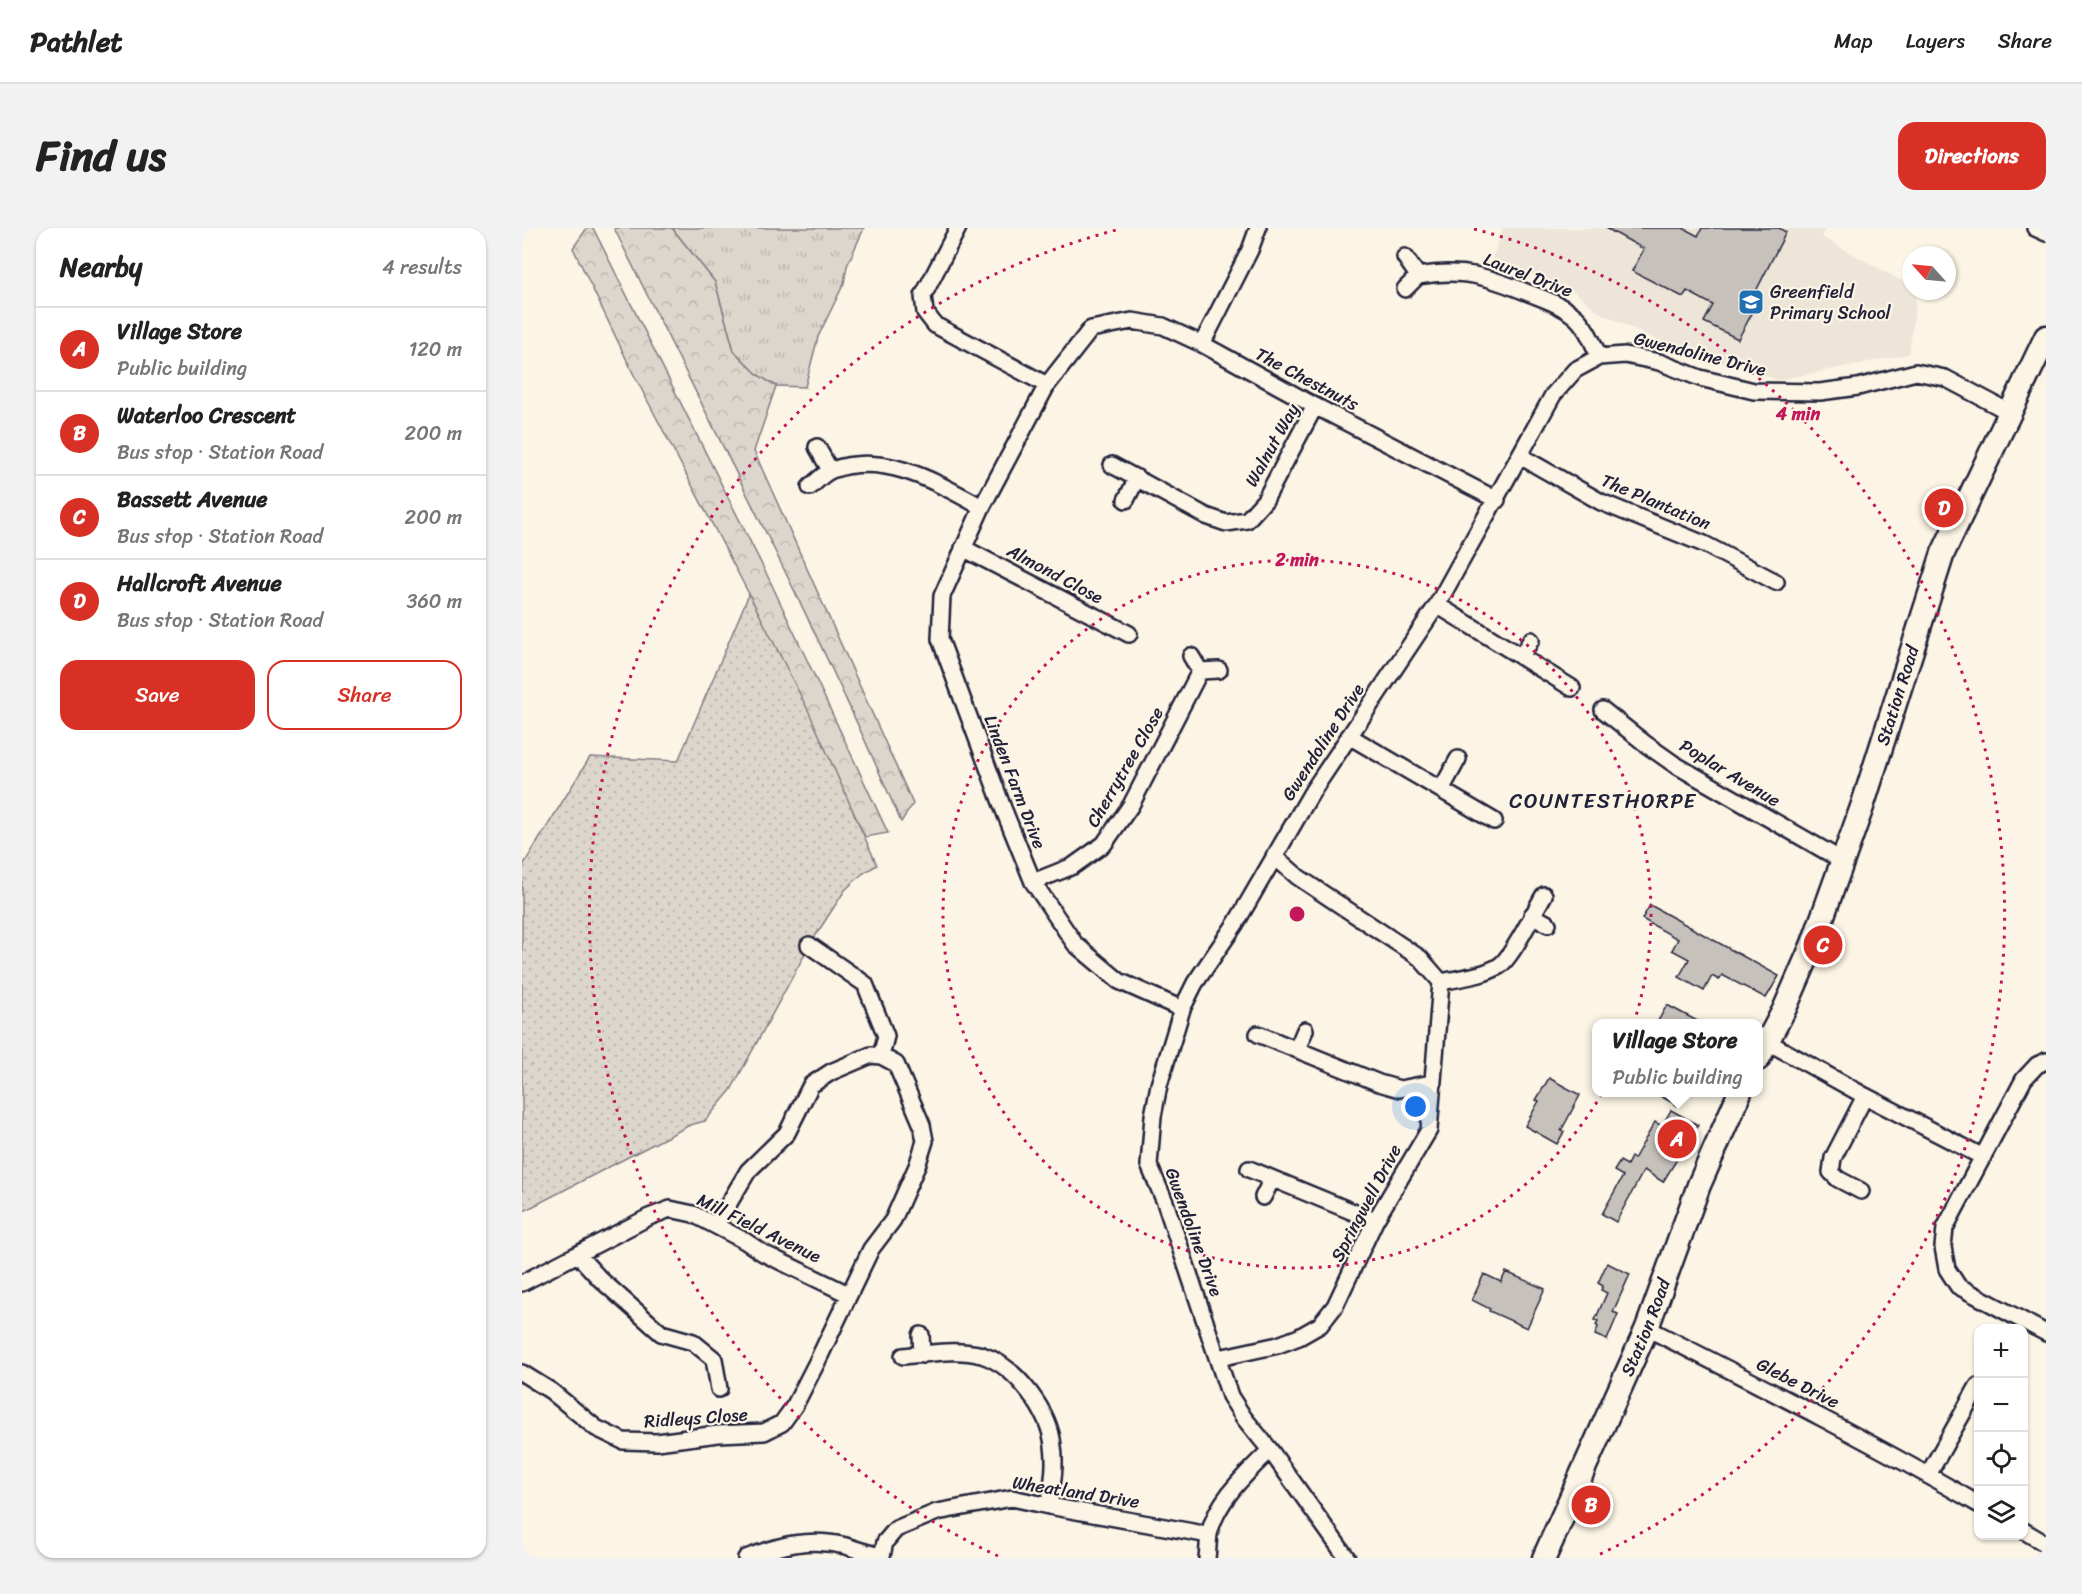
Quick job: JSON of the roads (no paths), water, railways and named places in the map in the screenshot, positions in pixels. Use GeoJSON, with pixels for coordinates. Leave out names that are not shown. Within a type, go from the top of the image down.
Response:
{"type":"FeatureCollection","features":[{"type":"Feature","properties":{"kind":"street"},"geometry":{"type":"LineString","coordinates":[[957,228],[923,296],[925,312],[935,325],[1047,385]]}},
{"type":"Feature","properties":{"kind":"street"},"geometry":{"type":"LineString","coordinates":[[1202,344],[1250,250],[1258,228]]}},
{"type":"Feature","properties":{"kind":"street"},"geometry":{"type":"LineString","coordinates":[[2035,228],[2046,233]]}},
{"type":"Feature","properties":{"kind":"street"},"geometry":{"type":"LineString","coordinates":[[1405,256],[1418,276],[1405,289]]}},
{"type":"Feature","properties":{"kind":"street","name":"Laurel Drive"},"geometry":{"type":"LineString","coordinates":[[1418,276],[1443,271],[1471,273],[1500,281],[1549,301],[1574,315],[1590,338],[1599,357]]}},
{"type":"Feature","properties":{"kind":"street","name":"The Chestnuts"},"geometry":{"type":"LineString","coordinates":[[1091,329],[1132,321],[1162,326],[1202,344],[1315,406],[1497,500]]}},
{"type":"Feature","properties":{"kind":"street","name":"Linden Farm Drive"},"geometry":{"type":"LineString","coordinates":[[1091,329],[1047,385],[982,507],[942,596],[940,639],[1033,882],[1075,944],[1119,981],[1182,1009]]}},
{"type":"Feature","properties":{"kind":"street","name":"Station Road"},"geometry":{"type":"LineString","coordinates":[[1763,1051],[1812,946],[1843,861],[1943,553],[2011,413],[2040,368],[2046,337]]}},
{"type":"Feature","properties":{"kind":"street","name":"Gwendoline Drive"},"geometry":{"type":"LineString","coordinates":[[1347,1558],[1270,1450],[1244,1418],[1230,1395],[1165,1202],[1149,1165],[1153,1116],[1159,1085],[1182,1009],[1196,983],[1236,923],[1312,792],[1437,605],[1553,395],[1575,370],[1599,357],[1625,355],[1659,362],[1700,378],[1754,392],[1820,392],[1858,387],[1916,372],[1945,378],[2011,413]]}},
{"type":"Feature","properties":{"kind":"street","name":"Walnut Way"},"geometry":{"type":"LineString","coordinates":[[1112,465],[1206,516],[1226,523],[1247,520],[1264,500],[1315,406]]}},
{"type":"Feature","properties":{"kind":"street"},"geometry":{"type":"LineString","coordinates":[[817,447],[830,470]]}},
{"type":"Feature","properties":{"kind":"street","name":"The Plantation"},"geometry":{"type":"LineString","coordinates":[[1520,456],[1601,502],[1704,544],[1776,582]]}},
{"type":"Feature","properties":{"kind":"street"},"geometry":{"type":"LineString","coordinates":[[810,487],[830,470],[856,465],[890,466],[927,478],[982,507]]}},
{"type":"Feature","properties":{"kind":"street"},"geometry":{"type":"LineString","coordinates":[[1126,500],[1137,478]]}},
{"type":"Feature","properties":{"kind":"street","name":"Almond Close"},"geometry":{"type":"LineString","coordinates":[[963,548],[1129,634]]}},
{"type":"Feature","properties":{"kind":"street"},"geometry":{"type":"LineString","coordinates":[[1437,605],[1572,688]]}},
{"type":"Feature","properties":{"kind":"street"},"geometry":{"type":"LineString","coordinates":[[1521,657],[1531,640]]}},
{"type":"Feature","properties":{"kind":"street"},"geometry":{"type":"LineString","coordinates":[[1191,656],[1200,671],[1219,670]]}},
{"type":"Feature","properties":{"kind":"street","name":"Cherrytree Close"},"geometry":{"type":"LineString","coordinates":[[1033,882],[1073,866],[1104,844],[1131,805],[1200,671]]}},
{"type":"Feature","properties":{"kind":"street","name":"Poplar Avenue"},"geometry":{"type":"LineString","coordinates":[[1603,710],[1674,764],[1843,861]]}},
{"type":"Feature","properties":{"kind":"street"},"geometry":{"type":"LineString","coordinates":[[1349,736],[1494,821]]}},
{"type":"Feature","properties":{"kind":"street"},"geometry":{"type":"LineString","coordinates":[[1441,790],[1458,759]]}},
{"type":"Feature","properties":{"kind":"street"},"geometry":{"type":"LineString","coordinates":[[1274,856],[1298,877],[1420,958],[1441,982],[1501,966],[1544,895]]}},
{"type":"Feature","properties":{"kind":"street"},"geometry":{"type":"LineString","coordinates":[[1532,915],[1548,924]]}},
{"type":"Feature","properties":{"kind":"street"},"geometry":{"type":"LineString","coordinates":[[716,1225],[748,1171],[787,1133],[811,1085],[840,1068],[871,1055],[881,1056],[886,1036],[865,984],[809,945]]}},
{"type":"Feature","properties":{"kind":"street","name":"Springwell Drive"},"geometry":{"type":"LineString","coordinates":[[1219,1358],[1278,1345],[1320,1325],[1335,1306],[1375,1221],[1429,1130],[1431,1083],[1441,982]]}},
{"type":"Feature","properties":{"kind":"street"},"geometry":{"type":"LineString","coordinates":[[1297,1049],[1305,1030]]}},
{"type":"Feature","properties":{"kind":"street"},"geometry":{"type":"LineString","coordinates":[[1258,1034],[1379,1083],[1400,1089],[1431,1083]]}},
{"type":"Feature","properties":{"kind":"street"},"geometry":{"type":"LineString","coordinates":[[1763,1051],[1865,1096],[1983,1157]]}},
{"type":"Feature","properties":{"kind":"street","name":"Ridleys Close"},"geometry":{"type":"LineString","coordinates":[[522,1373],[551,1391],[596,1428],[623,1442],[657,1442],[718,1434],[764,1432],[782,1423],[795,1405],[871,1249],[893,1220],[926,1141],[922,1125],[896,1064],[881,1056]]}},
{"type":"Feature","properties":{"kind":"street"},"geometry":{"type":"LineString","coordinates":[[2046,1061],[2037,1065],[2025,1078],[1945,1228],[1943,1247],[1947,1269],[1958,1286],[2012,1323],[2046,1333]]}},
{"type":"Feature","properties":{"kind":"street"},"geometry":{"type":"LineString","coordinates":[[1861,1191],[1838,1179],[1831,1172],[1833,1158],[1865,1096]]}},
{"type":"Feature","properties":{"kind":"street","name":"Station Road"},"geometry":{"type":"LineString","coordinates":[[1544,1558],[1647,1329],[1699,1185],[1738,1097]]}},
{"type":"Feature","properties":{"kind":"street"},"geometry":{"type":"LineString","coordinates":[[1249,1169],[1375,1221]]}},
{"type":"Feature","properties":{"kind":"street"},"geometry":{"type":"LineString","coordinates":[[1263,1197],[1272,1179]]}},
{"type":"Feature","properties":{"kind":"street","name":"Mill Field Avenue"},"geometry":{"type":"LineString","coordinates":[[522,1283],[649,1217],[670,1209],[693,1214],[763,1253],[848,1294]]}},
{"type":"Feature","properties":{"kind":"street"},"geometry":{"type":"LineString","coordinates":[[578,1255],[600,1279],[661,1333],[693,1342],[714,1359],[719,1389]]}},
{"type":"Feature","properties":{"kind":"street","name":"Glebe Drive"},"geometry":{"type":"LineString","coordinates":[[1647,1329],[1803,1406],[1974,1502]]}},
{"type":"Feature","properties":{"kind":"street"},"geometry":{"type":"LineString","coordinates":[[921,1335],[922,1355]]}},
{"type":"Feature","properties":{"kind":"street"},"geometry":{"type":"LineString","coordinates":[[903,1356],[958,1352],[982,1356],[1001,1365],[1028,1389],[1043,1416],[1053,1443],[1055,1470],[1049,1506]]}},
{"type":"Feature","properties":{"kind":"street"},"geometry":{"type":"LineString","coordinates":[[1928,1475],[1974,1393]]}},
{"type":"Feature","properties":{"kind":"street"},"geometry":{"type":"LineString","coordinates":[[1207,1558],[1209,1535],[1216,1514],[1238,1482],[1270,1450]]}},
{"type":"Feature","properties":{"kind":"street","name":"Wheatland Drive"},"geometry":{"type":"LineString","coordinates":[[746,1558],[803,1541],[845,1546],[882,1557],[885,1542],[896,1529],[937,1512],[1012,1498],[1209,1535]]}},
{"type":"Feature","properties":{"kind":"street"},"geometry":{"type":"LineString","coordinates":[[2028,1533],[2046,1544]]}},
{"type":"Feature","properties":{"kind":"place","name":"Greenfield Primary School"},"geometry":{"type":"Point","coordinates":[1751,302]}},
{"type":"Feature","properties":{"kind":"place","name":"Hallcroft Avenue"},"geometry":{"type":"Point","coordinates":[1944,508]}},
{"type":"Feature","properties":{"kind":"place","name":"Bassett Avenue"},"geometry":{"type":"Point","coordinates":[1823,945]}},
{"type":"Feature","properties":{"kind":"place","name":"Village Store"},"geometry":{"type":"Point","coordinates":[1677,1139]}},
{"type":"Feature","properties":{"kind":"place","name":"Waterloo Crescent"},"geometry":{"type":"Point","coordinates":[1591,1505]}},
{"type":"Feature","properties":{"kind":"district","name":"COUNTESTHORPE"},"geometry":{"type":"Point","coordinates":[1603,801]}}]}
